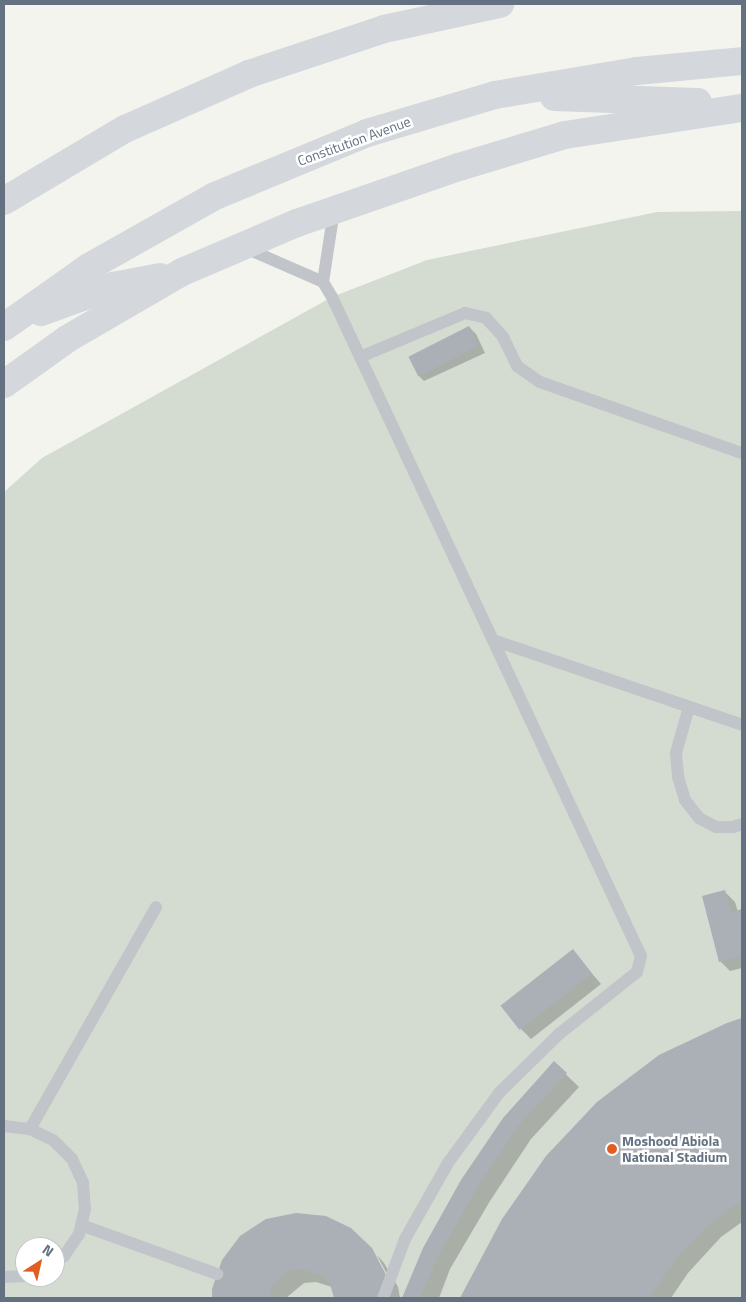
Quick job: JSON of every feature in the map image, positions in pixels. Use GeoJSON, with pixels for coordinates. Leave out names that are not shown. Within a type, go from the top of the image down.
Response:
{"type":"FeatureCollection","features":[{"type":"Feature","properties":{"kind":"highway"},"geometry":{"type":"LineString","coordinates":[[4,201],[125,129],[249,74],[384,29],[471,8],[500,4]]}},
{"type":"Feature","properties":{"kind":"highway","name":"Constitution Avenue"},"geometry":{"type":"LineString","coordinates":[[5,326],[89,267],[215,196],[367,134],[495,94],[636,72],[742,61]]}},
{"type":"Feature","properties":{"kind":"highway"},"geometry":{"type":"LineString","coordinates":[[495,94],[742,106]]}},
{"type":"Feature","properties":{"kind":"highway"},"geometry":{"type":"LineString","coordinates":[[4,384],[67,339],[182,272],[334,210],[459,167],[565,135],[742,106]]}},
{"type":"Feature","properties":{"kind":"highway"},"geometry":{"type":"LineString","coordinates":[[5,326],[113,286],[182,272]]}},
{"type":"Feature","properties":{"kind":"lane"},"geometry":{"type":"LineString","coordinates":[[334,210],[323,282],[641,956],[637,972],[558,1034],[498,1093],[448,1164],[405,1239],[384,1298]]}},
{"type":"Feature","properties":{"kind":"lane"},"geometry":{"type":"LineString","coordinates":[[242,246],[323,282]]}},
{"type":"Feature","properties":{"kind":"lane"},"geometry":{"type":"LineString","coordinates":[[360,357],[465,313],[486,318],[503,337],[518,366],[540,382],[742,453]]}},
{"type":"Feature","properties":{"kind":"lane"},"geometry":{"type":"LineString","coordinates":[[493,640],[742,724]]}},
{"type":"Feature","properties":{"kind":"lane"},"geometry":{"type":"LineString","coordinates":[[690,707],[681,730],[676,753],[678,777],[685,800],[700,818],[716,827],[733,827],[742,824]]}},
{"type":"Feature","properties":{"kind":"lane"},"geometry":{"type":"LineString","coordinates":[[30,1129],[156,907]]}},
{"type":"Feature","properties":{"kind":"lane"},"geometry":{"type":"LineString","coordinates":[[4,1126],[30,1129],[53,1140],[72,1159],[83,1183],[85,1209],[79,1234],[65,1255]]}},
{"type":"Feature","properties":{"kind":"lane"},"geometry":{"type":"LineString","coordinates":[[81,1225],[217,1274]]}},
{"type":"Feature","properties":{"kind":"shaded area"},"geometry":{"type":"Polygon","coordinates":[[[742,211],[742,1298],[4,1298],[4,492],[42,458],[332,297],[427,260],[657,212],[742,211]]]}},
{"type":"Feature","properties":{"kind":"building"},"geometry":{"type":"Polygon","coordinates":[[[469,326],[479,346],[418,376],[408,357],[469,326]]]}},
{"type":"Feature","properties":{"kind":"building"},"geometry":{"type":"Polygon","coordinates":[[[725,890],[731,912],[742,909],[742,956],[719,962],[702,896],[725,890]]]}},
{"type":"Feature","properties":{"kind":"building"},"geometry":{"type":"Polygon","coordinates":[[[573,949],[592,973],[520,1030],[501,1006],[573,949]]]}},
{"type":"Feature","properties":{"kind":"building"},"geometry":{"type":"Polygon","coordinates":[[[742,1018],[742,1200],[708,1225],[675,1260],[649,1298],[460,1298],[502,1219],[546,1156],[597,1102],[659,1055],[727,1023],[742,1018]]]}},
{"type":"Feature","properties":{"kind":"building"},"geometry":{"type":"Polygon","coordinates":[[[554,1061],[567,1073],[518,1126],[477,1188],[438,1256],[420,1298],[402,1298],[423,1248],[461,1180],[503,1118],[554,1061]]]}},
{"type":"Feature","properties":{"kind":"building"},"geometry":{"type":"Polygon","coordinates":[[[296,1213],[326,1216],[351,1228],[372,1248],[385,1273],[390,1298],[334,1298],[330,1284],[323,1276],[302,1269],[291,1270],[281,1276],[273,1284],[269,1298],[212,1298],[212,1289],[222,1260],[240,1236],[266,1219],[296,1213]]]}},
{"type":"Feature","properties":{"kind":"place","name":"Moshood Abiola National Stadium"},"geometry":{"type":"Point","coordinates":[612,1149]}}]}
